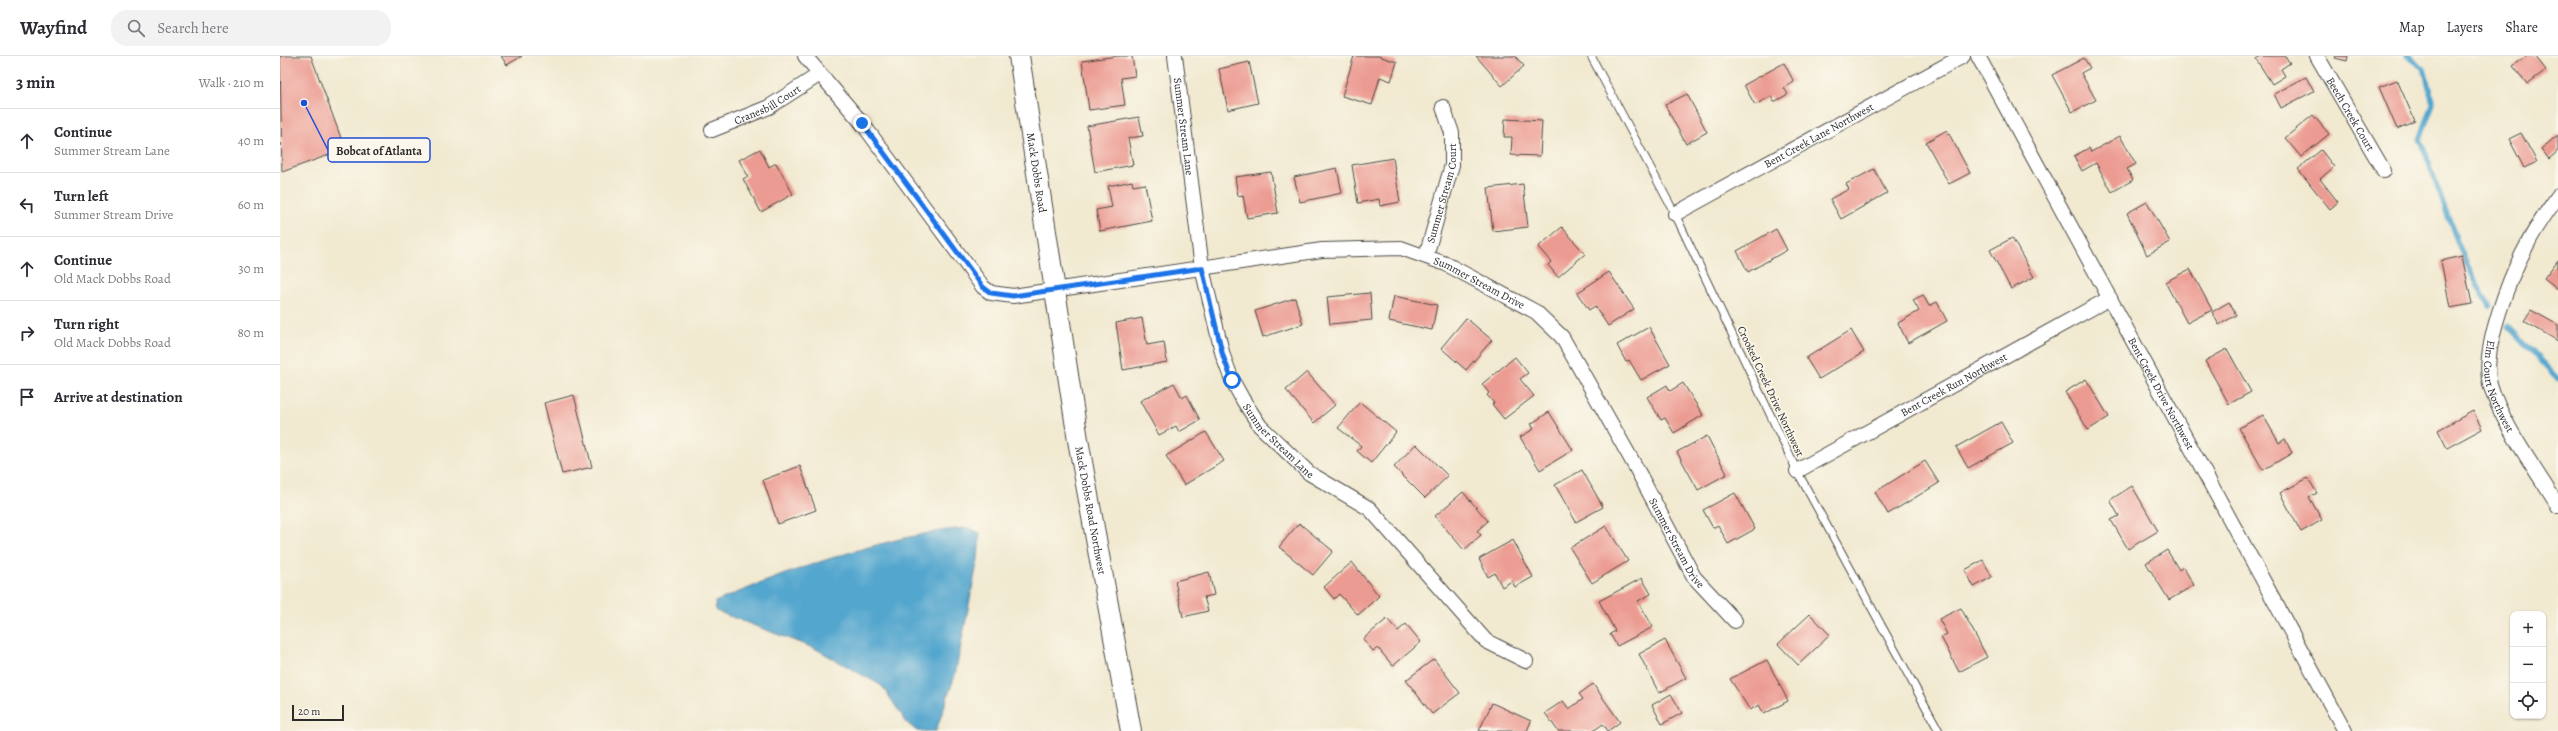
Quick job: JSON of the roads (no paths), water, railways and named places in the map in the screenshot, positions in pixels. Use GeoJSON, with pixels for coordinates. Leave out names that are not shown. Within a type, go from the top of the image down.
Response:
{"type":"FeatureCollection","features":[{"type":"Feature","properties":{"kind":"street","name":"Summer Stream Drive"},"geometry":{"type":"LineString","coordinates":[[805,56],[862,123],[983,287],[991,293],[1013,296],[1322,250],[1401,248],[1446,264],[1536,312],[1562,337],[1634,464],[1694,577],[1735,621]]}},
{"type":"Feature","properties":{"kind":"street","name":"Mack Dobbs Road"},"geometry":{"type":"LineString","coordinates":[[1019,56],[1055,290]]}},
{"type":"Feature","properties":{"kind":"street","name":"Summer Stream Lane"},"geometry":{"type":"LineString","coordinates":[[1175,56],[1202,268],[1223,356],[1232,380],[1260,426],[1309,472],[1370,509],[1486,641],[1526,661]]}},
{"type":"Feature","properties":{"kind":"street","name":"Bent Creek Lane Northwest"},"geometry":{"type":"LineString","coordinates":[[1675,214],[1963,56]]}},
{"type":"Feature","properties":{"kind":"street","name":"Bent Creek Drive Northwest"},"geometry":{"type":"LineString","coordinates":[[1978,56],[2345,731]]}},
{"type":"Feature","properties":{"kind":"street","name":"Beech Creek Court"},"geometry":{"type":"LineString","coordinates":[[2317,56],[2384,171]]}},
{"type":"Feature","properties":{"kind":"street","name":"Cranesbill Court"},"geometry":{"type":"LineString","coordinates":[[712,130],[769,107],[820,74]]}},
{"type":"Feature","properties":{"kind":"street","name":"Summer Stream Court"},"geometry":{"type":"LineString","coordinates":[[1426,256],[1452,165],[1452,133],[1443,107]]}},
{"type":"Feature","properties":{"kind":"street","name":"Elm Court Northwest"},"geometry":{"type":"LineString","coordinates":[[2558,196],[2522,255],[2492,337],[2488,361],[2490,384],[2506,419],[2558,506]]}},
{"type":"Feature","properties":{"kind":"street","name":"Mack Dobbs Road Northwest"},"geometry":{"type":"LineString","coordinates":[[1055,290],[1078,440],[1131,731]]}},
{"type":"Feature","properties":{"kind":"street","name":"Bent Creek Run Northwest"},"geometry":{"type":"LineString","coordinates":[[1797,471],[2110,298]]}},
{"type":"Feature","properties":{"kind":"lane","name":"Crooked Creek Drive Northwest"},"geometry":{"type":"LineString","coordinates":[[1591,56],[1675,214],[1797,471],[1939,731]]}},
{"type":"Feature","properties":{"kind":"water"},"geometry":{"type":"Polygon","coordinates":[[[969,528],[980,533],[978,559],[955,675],[936,731],[917,731],[907,723],[882,686],[816,649],[716,611],[715,602],[761,583],[829,559],[900,539],[969,528]]]}},
{"type":"Feature","properties":{"kind":"waterway"},"geometry":{"type":"LineString","coordinates":[[2407,56],[2424,68],[2433,104],[2420,139],[2459,246],[2478,287],[2490,306]]}},
{"type":"Feature","properties":{"kind":"waterway"},"geometry":{"type":"LineString","coordinates":[[2508,326],[2558,379]]}},
{"type":"Feature","properties":{"kind":"place","name":"Bobcat of Atlanta"},"geometry":{"type":"Point","coordinates":[304,103]}}]}
